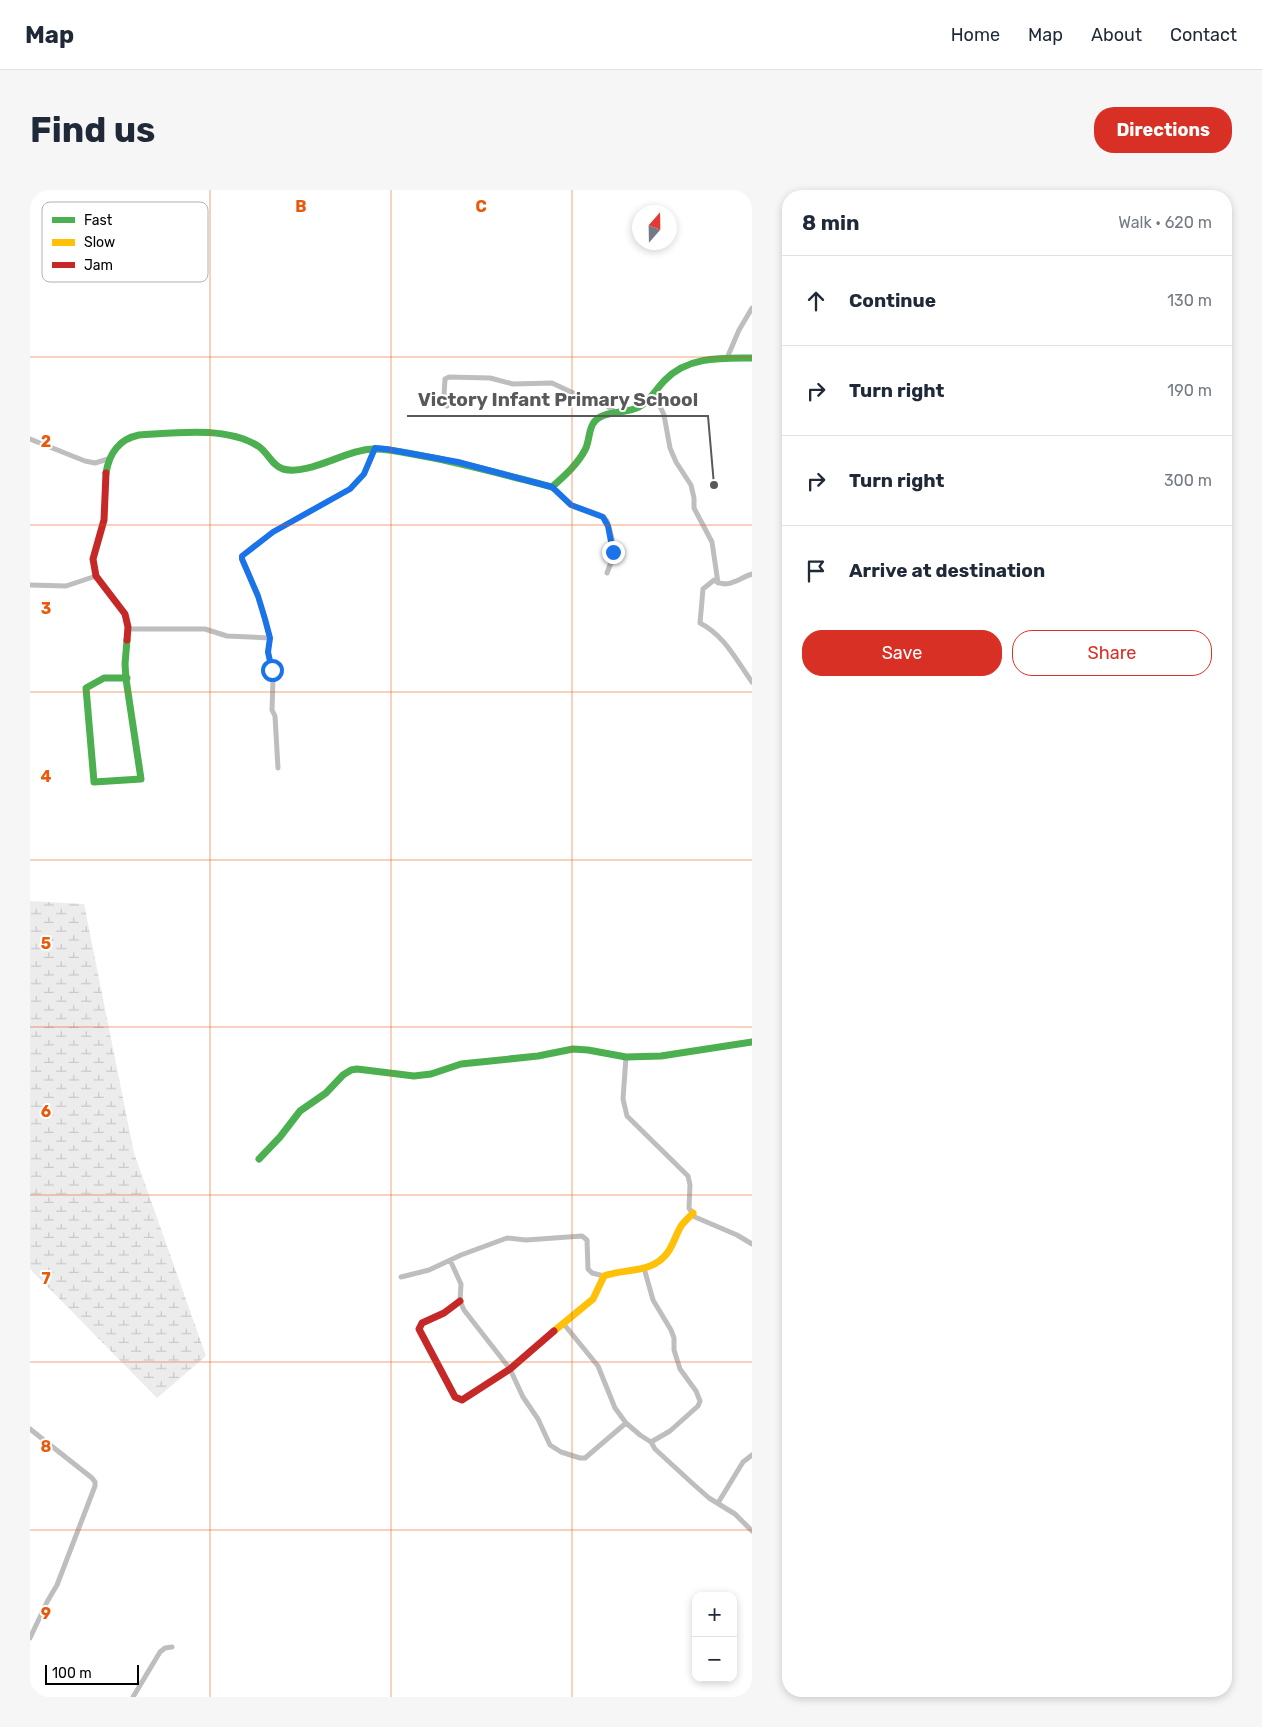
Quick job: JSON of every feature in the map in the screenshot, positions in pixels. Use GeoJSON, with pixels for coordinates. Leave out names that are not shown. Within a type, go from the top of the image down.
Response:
{"type":"FeatureCollection","features":[{"type":"Feature","properties":{"kind":"street"},"geometry":{"type":"LineString","coordinates":[[727,358],[739,330],[752,308]]}},
{"type":"Feature","properties":{"kind":"street"},"geometry":{"type":"LineString","coordinates":[[552,487],[579,461],[595,421],[603,416],[619,414],[639,407],[649,400],[668,377],[687,365],[707,358],[752,358]]}},
{"type":"Feature","properties":{"kind":"street"},"geometry":{"type":"LineString","coordinates":[[447,406],[444,395],[445,379],[449,377],[490,378],[513,384],[552,383],[586,400],[603,403],[619,414]]}},
{"type":"Feature","properties":{"kind":"street"},"geometry":{"type":"LineString","coordinates":[[654,393],[664,416],[670,448],[676,462],[691,486],[694,508],[712,542],[718,583]]}},
{"type":"Feature","properties":{"kind":"street"},"geometry":{"type":"LineString","coordinates":[[127,678],[104,678],[86,688],[92,739],[91,762],[94,782],[141,779],[125,662],[128,630],[125,614],[96,576],[93,559],[104,520],[105,479],[108,459],[122,442],[129,437],[207,433],[231,435],[259,446],[277,466],[283,469],[294,470],[375,448],[386,449],[458,462],[552,487],[571,505],[600,515],[607,521],[612,538],[613,558],[607,573]]}},
{"type":"Feature","properties":{"kind":"street"},"geometry":{"type":"LineString","coordinates":[[30,439],[85,461],[96,463],[108,459]]}},
{"type":"Feature","properties":{"kind":"street"},"geometry":{"type":"LineString","coordinates":[[278,768],[275,716],[272,710],[273,680],[268,652],[270,638],[258,596],[242,556],[273,532],[350,489],[364,474],[375,448]]}},
{"type":"Feature","properties":{"kind":"street"},"geometry":{"type":"LineString","coordinates":[[752,574],[729,584],[718,583],[714,580],[703,589],[700,622],[713,631],[732,651],[752,682]]}},
{"type":"Feature","properties":{"kind":"street"},"geometry":{"type":"LineString","coordinates":[[30,585],[66,586],[96,576]]}},
{"type":"Feature","properties":{"kind":"street"},"geometry":{"type":"LineString","coordinates":[[128,630],[205,630],[227,636],[270,638]]}},
{"type":"Feature","properties":{"kind":"street"},"geometry":{"type":"LineString","coordinates":[[258,1159],[280,1137],[300,1111],[326,1093],[343,1074],[350,1070],[357,1069],[414,1076],[431,1074],[461,1064],[538,1056],[573,1049],[626,1057],[661,1056],[752,1042]]}},
{"type":"Feature","properties":{"kind":"street"},"geometry":{"type":"LineString","coordinates":[[626,1057],[623,1099],[627,1116],[688,1176],[690,1185],[689,1208],[696,1217],[737,1235],[752,1244]]}},
{"type":"Feature","properties":{"kind":"street"},"geometry":{"type":"LineString","coordinates":[[401,1277],[430,1270],[450,1260],[507,1238],[526,1240],[582,1236],[587,1240],[588,1268],[592,1273],[604,1276],[612,1273],[636,1271],[658,1262],[668,1253],[681,1226],[693,1213]]}},
{"type":"Feature","properties":{"kind":"street"},"geometry":{"type":"LineString","coordinates":[[450,1260],[461,1284],[460,1301],[464,1310],[510,1369],[523,1397],[538,1419],[550,1445],[561,1452],[586,1458],[626,1423]]}},
{"type":"Feature","properties":{"kind":"street"},"geometry":{"type":"LineString","coordinates":[[644,1268],[653,1300],[674,1338],[674,1350],[680,1369],[696,1391],[700,1401],[698,1406],[670,1431],[651,1442]]}},
{"type":"Feature","properties":{"kind":"street"},"geometry":{"type":"LineString","coordinates":[[460,1301],[444,1313],[422,1322],[419,1329],[455,1397],[462,1400],[510,1369],[593,1299],[604,1276]]}},
{"type":"Feature","properties":{"kind":"street"},"geometry":{"type":"LineString","coordinates":[[563,1323],[598,1366],[615,1408],[626,1423],[651,1442],[655,1449],[709,1498],[735,1514],[752,1531]]}},
{"type":"Feature","properties":{"kind":"street"},"geometry":{"type":"LineString","coordinates":[[30,1429],[92,1478],[95,1486],[57,1585],[30,1638]]}},
{"type":"Feature","properties":{"kind":"street"},"geometry":{"type":"LineString","coordinates":[[718,1503],[743,1462],[752,1455]]}},
{"type":"Feature","properties":{"kind":"street"},"geometry":{"type":"LineString","coordinates":[[133,1697],[160,1652],[165,1648],[172,1647]]}},
{"type":"Feature","properties":{"kind":"green space"},"geometry":{"type":"Polygon","coordinates":[[[30,901],[84,904],[134,1153],[206,1356],[157,1398],[30,1269],[30,901]]]}},
{"type":"Feature","properties":{"kind":"traffic: fast"},"geometry":{"type":"LineString","coordinates":[[106,473],[107,466],[116,448],[132,437],[200,432],[216,433],[245,440],[261,448],[276,465],[283,469],[304,469],[363,450],[380,449],[399,451],[488,470],[552,487],[578,461],[587,446],[591,427],[599,418],[604,415],[639,407],[650,398],[665,380],[684,366],[706,360],[752,358]]}},
{"type":"Feature","properties":{"kind":"traffic: fast"},"geometry":{"type":"LineString","coordinates":[[127,640],[125,664],[126,679],[141,779],[94,782],[86,688],[104,678],[127,678]]}},
{"type":"Feature","properties":{"kind":"traffic: fast"},"geometry":{"type":"LineString","coordinates":[[259,1159],[280,1137],[300,1111],[326,1093],[343,1075],[351,1070],[357,1069],[414,1076],[431,1074],[461,1064],[538,1056],[573,1049],[626,1057],[661,1056],[752,1042]]}},
{"type":"Feature","properties":{"kind":"traffic: slow"},"geometry":{"type":"LineString","coordinates":[[554,1331],[593,1299],[604,1276],[647,1267],[662,1259],[670,1249],[681,1226],[693,1213]]}},
{"type":"Feature","properties":{"kind":"traffic: jam"},"geometry":{"type":"LineString","coordinates":[[106,473],[104,520],[93,559],[96,576],[125,614],[128,627],[127,640]]}},
{"type":"Feature","properties":{"kind":"traffic: jam"},"geometry":{"type":"LineString","coordinates":[[460,1301],[444,1313],[422,1323],[419,1329],[455,1397],[462,1400],[510,1369],[554,1331]]}},
{"type":"Feature","properties":{"kind":"place","name":"Victory Infant Primary School"},"geometry":{"type":"Point","coordinates":[714,485]}},
{"type":"Feature","properties":{"kind":"route"},"geometry":{"type":"LineString","coordinates":[[272,670],[268,652],[270,638],[258,596],[242,556],[273,532],[350,489],[361,479],[375,448],[458,462],[552,487],[571,505],[590,511],[607,521],[612,538],[613,552]]}}]}
